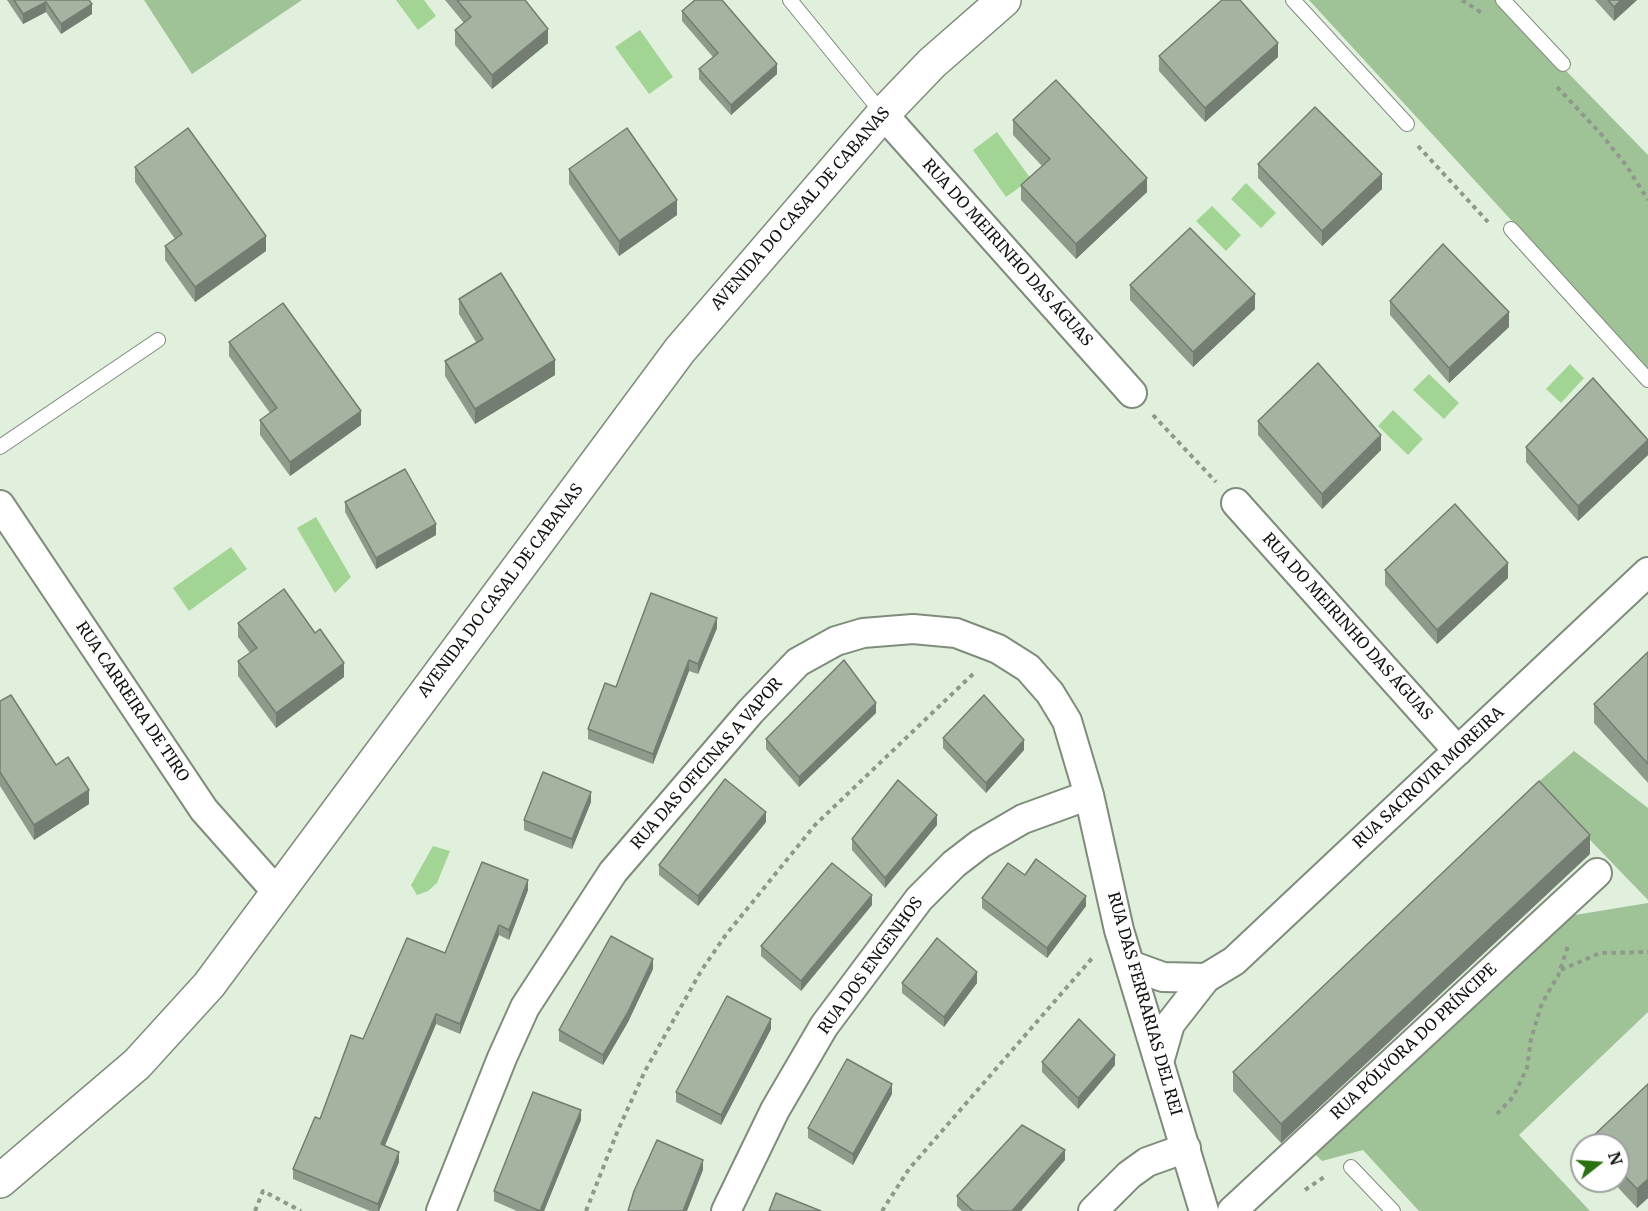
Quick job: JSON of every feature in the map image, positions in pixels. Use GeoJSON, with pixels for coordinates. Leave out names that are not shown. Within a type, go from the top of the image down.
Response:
{"type":"FeatureCollection","features":[{"type":"Feature","properties":{"kind":"street","name":"AVENIDA DO CASAL DE CABANAS"},"geometry":{"type":"LineString","coordinates":[[0,1181],[137,1064],[209,985],[276,891],[680,350],[883,114],[932,63],[1004,0]]}},
{"type":"Feature","properties":{"kind":"street","name":"RUA DO MEIRINHO DAS ÁGUAS"},"geometry":{"type":"LineString","coordinates":[[883,114],[1132,393]]}},
{"type":"Feature","properties":{"kind":"street","name":"RUA DO MEIRINHO DAS ÁGUAS"},"geometry":{"type":"LineString","coordinates":[[1236,503],[1458,751]]}},
{"type":"Feature","properties":{"kind":"street","name":"RUA CARREIRA DE TIRO"},"geometry":{"type":"LineString","coordinates":[[0,505],[204,810],[276,891]]}},
{"type":"Feature","properties":{"kind":"street","name":"RUA SACROVIR MOREIRA"},"geometry":{"type":"LineString","coordinates":[[1159,1062],[1170,1024],[1206,978],[1234,961],[1648,572]]}},
{"type":"Feature","properties":{"kind":"street","name":"RUA DAS OFICINAS A VAPOR"},"geometry":{"type":"LineString","coordinates":[[441,1211],[502,1058],[525,1008],[613,872],[750,711],[798,662],[836,641],[883,630],[913,629],[956,633],[998,649],[1028,668],[1050,693],[1066,721],[1089,795]]}},
{"type":"Feature","properties":{"kind":"street","name":"RUA DAS FERRARIAS DEL REI"},"geometry":{"type":"LineString","coordinates":[[1089,795],[1119,930],[1204,1211]]}},
{"type":"Feature","properties":{"kind":"street","name":"RUA DOS ENGENHOS"},"geometry":{"type":"LineString","coordinates":[[726,1211],[775,1110],[824,1026],[919,899],[954,864],[980,844],[1023,819],[1089,795]]}},
{"type":"Feature","properties":{"kind":"street","name":"RUA PÓLVORA DO PRÍNCIPE"},"geometry":{"type":"LineString","coordinates":[[1232,1211],[1597,873]]}},
{"type":"Feature","properties":{"kind":"street"},"geometry":{"type":"LineString","coordinates":[[1130,965],[1163,978],[1206,978]]}},
{"type":"Feature","properties":{"kind":"street"},"geometry":{"type":"LineString","coordinates":[[1094,1211],[1129,1175],[1147,1162],[1186,1148]]}},
{"type":"Feature","properties":{"kind":"lane"},"geometry":{"type":"LineString","coordinates":[[790,0],[883,114]]}},
{"type":"Feature","properties":{"kind":"lane"},"geometry":{"type":"LineString","coordinates":[[1293,0],[1407,124]]}},
{"type":"Feature","properties":{"kind":"lane"},"geometry":{"type":"LineString","coordinates":[[1503,0],[1563,64]]}},
{"type":"Feature","properties":{"kind":"lane"},"geometry":{"type":"LineString","coordinates":[[1510,229],[1648,380]]}},
{"type":"Feature","properties":{"kind":"lane"},"geometry":{"type":"LineString","coordinates":[[0,447],[158,340]]}},
{"type":"Feature","properties":{"kind":"lane"},"geometry":{"type":"LineString","coordinates":[[1351,1167],[1393,1211]]}},
{"type":"Feature","properties":{"kind":"path"},"geometry":{"type":"LineString","coordinates":[[1462,0],[1488,17]]}},
{"type":"Feature","properties":{"kind":"path"},"geometry":{"type":"LineString","coordinates":[[1549,78],[1601,134],[1626,165],[1648,200]]}},
{"type":"Feature","properties":{"kind":"path"},"geometry":{"type":"LineString","coordinates":[[1407,124],[1412,139],[1493,227],[1510,229]]}},
{"type":"Feature","properties":{"kind":"path"},"geometry":{"type":"LineString","coordinates":[[1170,434],[1208,474]]}},
{"type":"Feature","properties":{"kind":"path"},"geometry":{"type":"LineString","coordinates":[[586,1211],[618,1130],[645,1071],[701,971],[725,936],[815,825],[998,649]]}},
{"type":"Feature","properties":{"kind":"path"},"geometry":{"type":"LineString","coordinates":[[1497,1114],[1512,1097],[1527,1068],[1531,1039],[1542,1003],[1569,949],[1566,901]]}},
{"type":"Feature","properties":{"kind":"path"},"geometry":{"type":"LineString","coordinates":[[882,1211],[909,1169],[1068,985],[1119,930]]}},
{"type":"Feature","properties":{"kind":"path"},"geometry":{"type":"LineString","coordinates":[[1560,970],[1600,953],[1648,952]]}},
{"type":"Feature","properties":{"kind":"path"},"geometry":{"type":"LineString","coordinates":[[255,1211],[263,1191],[302,1211]]}},
{"type":"Feature","properties":{"kind":"shaded area"},"geometry":{"type":"Polygon","coordinates":[[[144,0],[302,0],[192,74],[144,0]]]}},
{"type":"Feature","properties":{"kind":"shaded area"},"geometry":{"type":"Polygon","coordinates":[[[396,0],[424,0],[436,16],[418,30],[396,0]]]}},
{"type":"Feature","properties":{"kind":"shaded area"},"geometry":{"type":"Polygon","coordinates":[[[1309,0],[1497,0],[1648,155],[1648,369],[1309,0]]]}},
{"type":"Feature","properties":{"kind":"shaded area"},"geometry":{"type":"Polygon","coordinates":[[[640,30],[673,77],[649,94],[615,47],[640,30]]]}},
{"type":"Feature","properties":{"kind":"shaded area"},"geometry":{"type":"Polygon","coordinates":[[[997,132],[1031,179],[1006,197],[973,150],[997,132]]]}},
{"type":"Feature","properties":{"kind":"shaded area"},"geometry":{"type":"Polygon","coordinates":[[[1246,183],[1276,213],[1261,228],[1231,199],[1246,183]]]}},
{"type":"Feature","properties":{"kind":"shaded area"},"geometry":{"type":"Polygon","coordinates":[[[1212,206],[1241,235],[1226,251],[1196,221],[1212,206]]]}},
{"type":"Feature","properties":{"kind":"shaded area"},"geometry":{"type":"Polygon","coordinates":[[[1570,364],[1584,378],[1561,403],[1546,389],[1570,364]]]}},
{"type":"Feature","properties":{"kind":"shaded area"},"geometry":{"type":"Polygon","coordinates":[[[1429,374],[1459,403],[1444,419],[1413,390],[1429,374]]]}},
{"type":"Feature","properties":{"kind":"shaded area"},"geometry":{"type":"Polygon","coordinates":[[[1393,410],[1423,439],[1408,455],[1378,426],[1393,410]]]}},
{"type":"Feature","properties":{"kind":"shaded area"},"geometry":{"type":"Polygon","coordinates":[[[316,517],[351,577],[335,593],[297,528],[316,517]]]}},
{"type":"Feature","properties":{"kind":"shaded area"},"geometry":{"type":"Polygon","coordinates":[[[231,547],[247,569],[189,611],[173,588],[231,547]]]}},
{"type":"Feature","properties":{"kind":"shaded area"},"geometry":{"type":"Polygon","coordinates":[[[1574,751],[1648,808],[1648,900],[1536,784],[1574,751]]]}},
{"type":"Feature","properties":{"kind":"shaded area"},"geometry":{"type":"Polygon","coordinates":[[[433,846],[450,851],[437,883],[428,891],[417,895],[411,885],[433,846]]]}},
{"type":"Feature","properties":{"kind":"shaded area"},"geometry":{"type":"Polygon","coordinates":[[[1648,903],[1648,1012],[1519,1135],[1570,1190],[1570,1193],[1573,1193],[1590,1211],[1419,1211],[1363,1150],[1322,1161],[1314,1153],[1569,916],[1648,903]]]}},
{"type":"Feature","properties":{"kind":"building"},"geometry":{"type":"Polygon","coordinates":[[[14,0],[89,0],[92,4],[61,24],[46,2],[23,14],[14,0]]]}},
{"type":"Feature","properties":{"kind":"building"},"geometry":{"type":"Polygon","coordinates":[[[457,0],[525,0],[548,29],[492,75],[455,30],[471,17],[457,0]]]}},
{"type":"Feature","properties":{"kind":"building"},"geometry":{"type":"Polygon","coordinates":[[[695,0],[722,0],[777,64],[731,105],[699,69],[718,53],[682,11],[695,0]]]}},
{"type":"Feature","properties":{"kind":"building"},"geometry":{"type":"Polygon","coordinates":[[[1222,0],[1240,0],[1278,43],[1205,108],[1159,56],[1222,0]]]}},
{"type":"Feature","properties":{"kind":"building"},"geometry":{"type":"Polygon","coordinates":[[[1608,0],[1621,0],[1614,7],[1608,0]]]}},
{"type":"Feature","properties":{"kind":"building"},"geometry":{"type":"Polygon","coordinates":[[[1056,80],[1147,178],[1076,244],[1021,185],[1050,159],[1013,120],[1056,80]]]}},
{"type":"Feature","properties":{"kind":"building"},"geometry":{"type":"Polygon","coordinates":[[[1315,107],[1382,174],[1322,231],[1258,164],[1315,107]]]}},
{"type":"Feature","properties":{"kind":"building"},"geometry":{"type":"Polygon","coordinates":[[[188,128],[266,236],[195,287],[165,246],[182,234],[135,167],[188,128]]]}},
{"type":"Feature","properties":{"kind":"building"},"geometry":{"type":"Polygon","coordinates":[[[627,128],[677,200],[619,241],[569,169],[627,128]]]}},
{"type":"Feature","properties":{"kind":"building"},"geometry":{"type":"Polygon","coordinates":[[[1190,228],[1255,294],[1193,352],[1130,285],[1190,228]]]}},
{"type":"Feature","properties":{"kind":"building"},"geometry":{"type":"Polygon","coordinates":[[[1443,244],[1509,312],[1449,368],[1390,301],[1443,244]]]}},
{"type":"Feature","properties":{"kind":"building"},"geometry":{"type":"Polygon","coordinates":[[[501,273],[555,360],[475,409],[445,361],[483,339],[459,299],[501,273]]]}},
{"type":"Feature","properties":{"kind":"building"},"geometry":{"type":"Polygon","coordinates":[[[283,303],[361,411],[290,462],[260,420],[277,408],[229,342],[283,303]]]}},
{"type":"Feature","properties":{"kind":"building"},"geometry":{"type":"Polygon","coordinates":[[[1318,363],[1381,435],[1322,494],[1258,421],[1318,363]]]}},
{"type":"Feature","properties":{"kind":"building"},"geometry":{"type":"Polygon","coordinates":[[[1593,378],[1648,440],[1578,506],[1526,447],[1593,378]]]}},
{"type":"Feature","properties":{"kind":"building"},"geometry":{"type":"Polygon","coordinates":[[[405,469],[436,524],[376,558],[345,502],[405,469]]]}},
{"type":"Feature","properties":{"kind":"building"},"geometry":{"type":"Polygon","coordinates":[[[1455,504],[1508,563],[1437,630],[1385,570],[1455,504]]]}},
{"type":"Feature","properties":{"kind":"building"},"geometry":{"type":"Polygon","coordinates":[[[284,589],[315,633],[320,629],[344,663],[276,713],[238,661],[257,648],[238,623],[284,589]]]}},
{"type":"Feature","properties":{"kind":"building"},"geometry":{"type":"Polygon","coordinates":[[[651,593],[717,618],[698,664],[689,660],[653,754],[588,729],[605,683],[616,687],[651,593]]]}},
{"type":"Feature","properties":{"kind":"building"},"geometry":{"type":"Polygon","coordinates":[[[1648,652],[1648,764],[1594,704],[1648,652]]]}},
{"type":"Feature","properties":{"kind":"building"},"geometry":{"type":"Polygon","coordinates":[[[844,660],[876,703],[799,777],[766,739],[844,660]]]}},
{"type":"Feature","properties":{"kind":"building"},"geometry":{"type":"Polygon","coordinates":[[[11,695],[56,765],[68,757],[89,790],[34,825],[0,772],[0,701],[11,695]]]}},
{"type":"Feature","properties":{"kind":"building"},"geometry":{"type":"Polygon","coordinates":[[[984,695],[1024,740],[986,783],[943,738],[984,695]]]}},
{"type":"Feature","properties":{"kind":"building"},"geometry":{"type":"Polygon","coordinates":[[[543,772],[591,792],[572,839],[524,820],[543,772]]]}},
{"type":"Feature","properties":{"kind":"building"},"geometry":{"type":"Polygon","coordinates":[[[725,779],[766,812],[698,896],[659,865],[725,779]]]}},
{"type":"Feature","properties":{"kind":"building"},"geometry":{"type":"Polygon","coordinates":[[[898,780],[937,815],[885,878],[852,839],[898,780]]]}},
{"type":"Feature","properties":{"kind":"building"},"geometry":{"type":"Polygon","coordinates":[[[1539,781],[1590,835],[1281,1124],[1233,1072],[1539,781]]]}},
{"type":"Feature","properties":{"kind":"building"},"geometry":{"type":"Polygon","coordinates":[[[1036,859],[1086,896],[1047,948],[982,898],[1008,863],[1025,875],[1036,859]]]}},
{"type":"Feature","properties":{"kind":"building"},"geometry":{"type":"Polygon","coordinates":[[[482,862],[528,880],[509,930],[499,925],[460,1024],[436,1014],[381,1144],[399,1152],[378,1204],[293,1169],[315,1117],[320,1119],[351,1035],[363,1039],[407,938],[445,953],[482,862]]]}},
{"type":"Feature","properties":{"kind":"building"},"geometry":{"type":"Polygon","coordinates":[[[832,863],[872,895],[801,981],[761,946],[832,863]]]}},
{"type":"Feature","properties":{"kind":"building"},"geometry":{"type":"Polygon","coordinates":[[[611,936],[653,959],[628,1012],[603,1055],[559,1030],[611,936]]]}},
{"type":"Feature","properties":{"kind":"building"},"geometry":{"type":"Polygon","coordinates":[[[937,938],[977,972],[944,1017],[902,983],[937,938]]]}},
{"type":"Feature","properties":{"kind":"building"},"geometry":{"type":"Polygon","coordinates":[[[727,996],[771,1019],[721,1115],[676,1092],[727,996]]]}},
{"type":"Feature","properties":{"kind":"building"},"geometry":{"type":"Polygon","coordinates":[[[1079,1019],[1115,1055],[1078,1098],[1042,1062],[1079,1019]]]}},
{"type":"Feature","properties":{"kind":"building"},"geometry":{"type":"Polygon","coordinates":[[[847,1059],[892,1084],[853,1154],[808,1128],[847,1059]]]}},
{"type":"Feature","properties":{"kind":"building"},"geometry":{"type":"Polygon","coordinates":[[[1648,1084],[1648,1179],[1637,1189],[1630,1182],[1630,1133],[1596,1133],[1648,1084]]]}},
{"type":"Feature","properties":{"kind":"building"},"geometry":{"type":"Polygon","coordinates":[[[533,1092],[581,1110],[540,1211],[494,1191],[533,1092]]]}},
{"type":"Feature","properties":{"kind":"building"},"geometry":{"type":"Polygon","coordinates":[[[1022,1125],[1065,1150],[1012,1211],[973,1211],[957,1196],[1022,1125]]]}},
{"type":"Feature","properties":{"kind":"building"},"geometry":{"type":"Polygon","coordinates":[[[657,1140],[703,1160],[683,1211],[628,1211],[634,1191],[657,1140]]]}},
{"type":"Feature","properties":{"kind":"building"},"geometry":{"type":"Polygon","coordinates":[[[776,1193],[821,1211],[769,1211],[776,1193]]]}}]}
